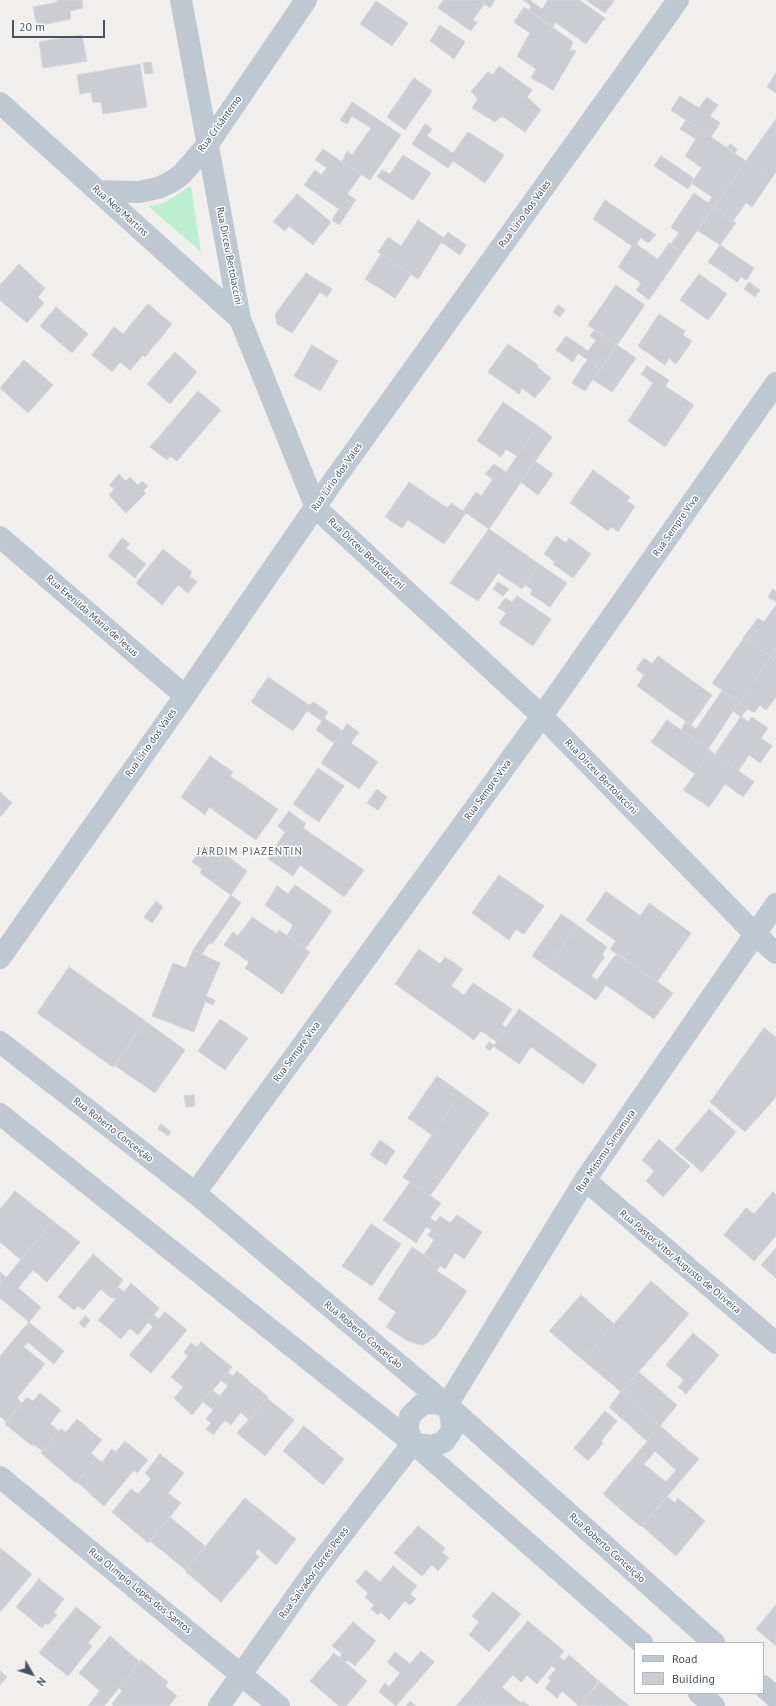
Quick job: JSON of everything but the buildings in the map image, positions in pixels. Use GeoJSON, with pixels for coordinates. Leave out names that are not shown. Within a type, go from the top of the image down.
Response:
{"type":"FeatureCollection","features":[{"type":"Feature","properties":{"kind":"street","name":"Rua Dirceu Bertolaccini"},"geometry":{"type":"LineString","coordinates":[[181,0],[240,318],[316,508],[542,716],[755,934],[776,953]]}},
{"type":"Feature","properties":{"kind":"street","name":"Rua Crisântemo"},"geometry":{"type":"LineString","coordinates":[[98,191],[140,192],[158,188],[171,182],[182,174],[208,144],[306,0]]}},
{"type":"Feature","properties":{"kind":"street","name":"Rua Lírio dos Vales"},"geometry":{"type":"LineString","coordinates":[[0,958],[316,508],[678,0]]}},
{"type":"Feature","properties":{"kind":"street","name":"Rua Neo Martins"},"geometry":{"type":"LineString","coordinates":[[0,104],[240,318]]}},
{"type":"Feature","properties":{"kind":"street","name":"Rua Sempre Viva"},"geometry":{"type":"LineString","coordinates":[[195,1193],[542,716],[776,383]]}},
{"type":"Feature","properties":{"kind":"street","name":"Rua Erenilda Maria de Jesus"},"geometry":{"type":"LineString","coordinates":[[0,537],[185,696]]}},
{"type":"Feature","properties":{"kind":"street","name":"Rua Mitomu Simamura"},"geometry":{"type":"LineString","coordinates":[[447,1405],[585,1180],[776,904]]}},
{"type":"Feature","properties":{"kind":"street","name":"Rua Roberto Conceição"},"geometry":{"type":"LineString","coordinates":[[0,1042],[195,1193],[447,1405],[713,1642]]}},
{"type":"Feature","properties":{"kind":"street"},"geometry":{"type":"LineString","coordinates":[[0,1114],[413,1443],[641,1642]]}},
{"type":"Feature","properties":{"kind":"street","name":"Rua Pastor Vitor Augusto de Oliveira"},"geometry":{"type":"LineString","coordinates":[[585,1180],[776,1343]]}},
{"type":"Feature","properties":{"kind":"street"},"geometry":{"type":"LineString","coordinates":[[432,1403],[447,1405],[451,1417],[452,1430],[444,1442],[432,1446],[413,1443],[407,1428],[410,1416],[421,1405],[432,1403]]}},
{"type":"Feature","properties":{"kind":"street","name":"Rua Salvador Torres Peres"},"geometry":{"type":"LineString","coordinates":[[219,1706],[316,1568],[413,1443]]}},
{"type":"Feature","properties":{"kind":"street","name":"Rua Olimpio Lopes dos Santos"},"geometry":{"type":"LineString","coordinates":[[0,1477],[242,1674],[279,1706]]}},
{"type":"Feature","properties":{"kind":"street"},"geometry":{"type":"LineString","coordinates":[[764,1687],[776,1698]]}},
{"type":"Feature","properties":{"kind":"street"},"geometry":{"type":"LineString","coordinates":[[700,1694],[714,1706]]}},
{"type":"Feature","properties":{"kind":"green space"},"geometry":{"type":"Polygon","coordinates":[[[191,186],[201,252],[148,206],[158,205],[167,201],[191,186]]]}},
{"type":"Feature","properties":{"kind":"district","name":"JARDIM PIAZENTIN"},"geometry":{"type":"Point","coordinates":[250,852]}}]}
